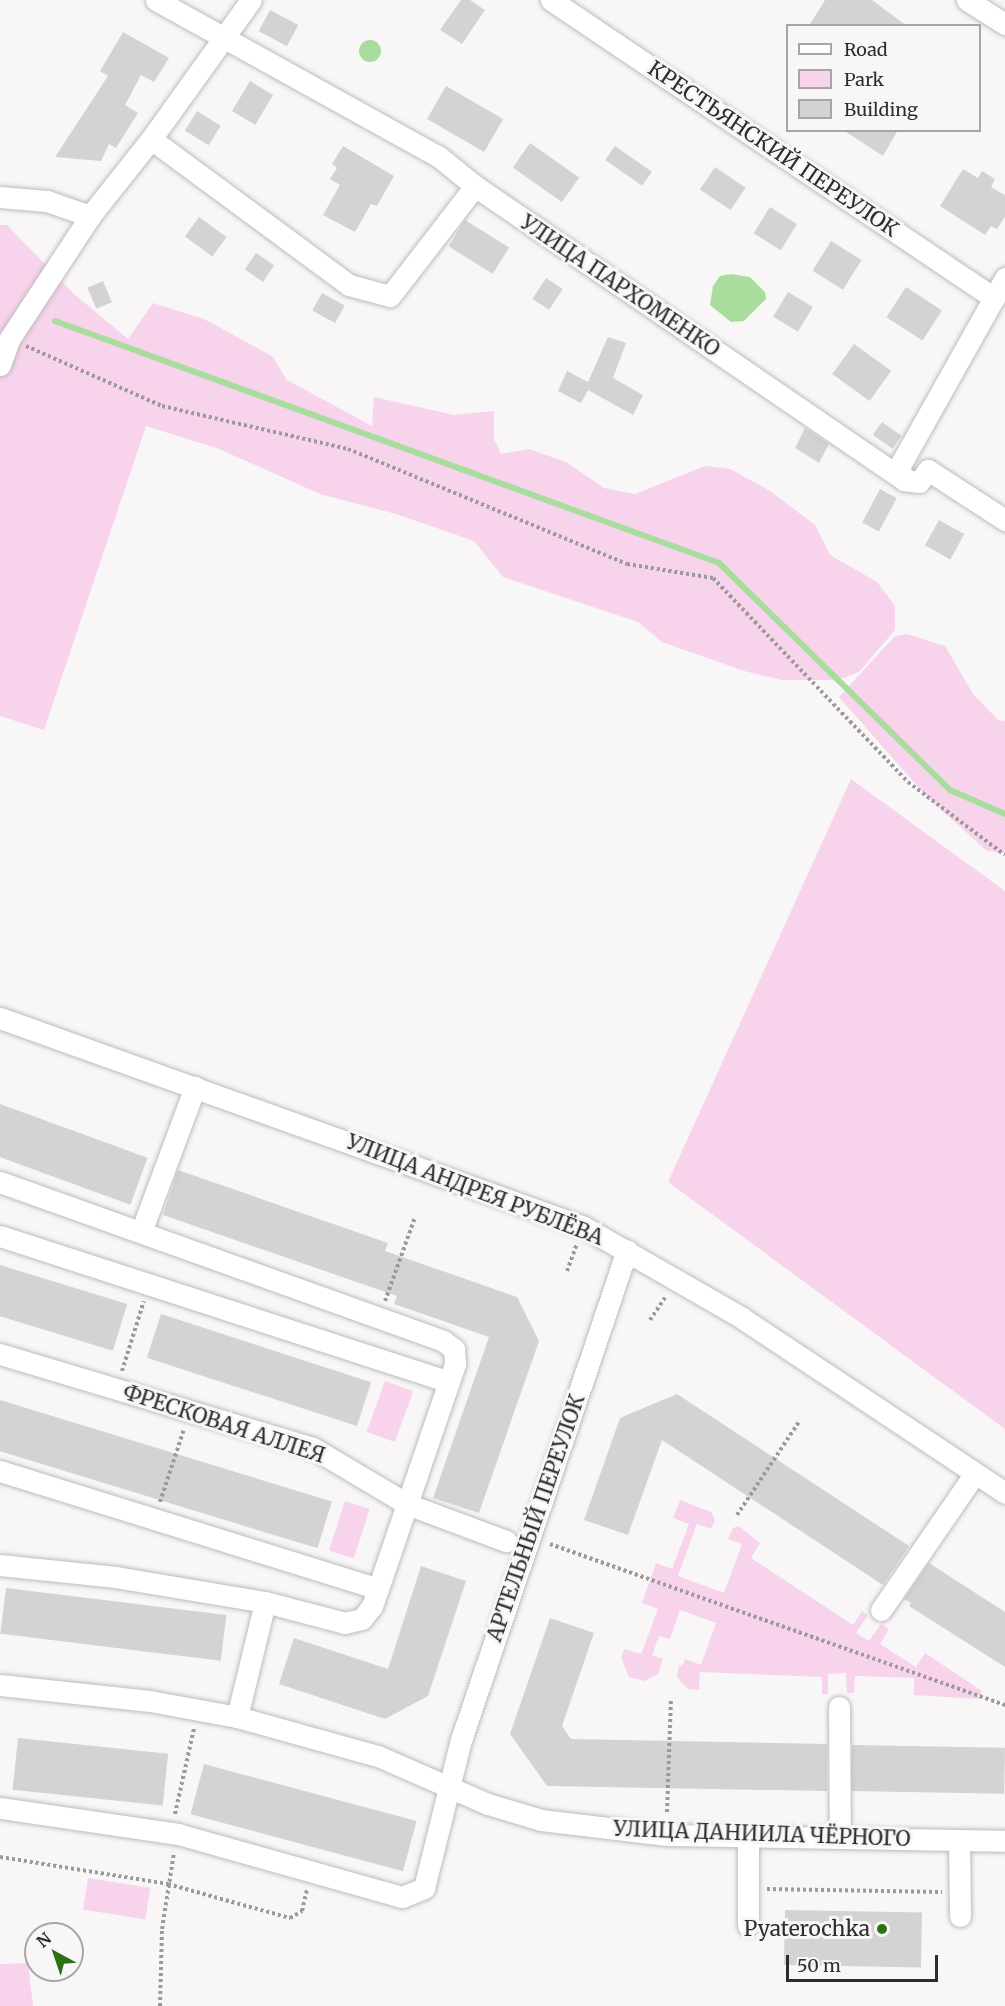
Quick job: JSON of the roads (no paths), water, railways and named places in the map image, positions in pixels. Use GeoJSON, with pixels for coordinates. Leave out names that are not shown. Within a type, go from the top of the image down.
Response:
{"type":"FeatureCollection","features":[{"type":"Feature","properties":{"kind":"street","name":"УЛИЦА ПАРХОМЕНКО"},"geometry":{"type":"LineString","coordinates":[[156,0],[438,156],[475,186],[904,480]]}},
{"type":"Feature","properties":{"kind":"street"},"geometry":{"type":"LineString","coordinates":[[0,365],[10,338],[90,216],[151,139],[226,38],[251,0]]}},
{"type":"Feature","properties":{"kind":"street","name":"КРЕСТЬЯНСКИЙ ПЕРЕУЛОК"},"geometry":{"type":"LineString","coordinates":[[551,0],[994,298]]}},
{"type":"Feature","properties":{"kind":"street"},"geometry":{"type":"LineString","coordinates":[[967,0],[1005,24]]}},
{"type":"Feature","properties":{"kind":"street"},"geometry":{"type":"LineString","coordinates":[[151,139],[349,285],[390,296],[475,186]]}},
{"type":"Feature","properties":{"kind":"street"},"geometry":{"type":"LineString","coordinates":[[0,197],[46,201],[90,216]]}},
{"type":"Feature","properties":{"kind":"street"},"geometry":{"type":"LineString","coordinates":[[1005,278],[899,467],[904,480],[919,482],[928,470],[1005,520]]}},
{"type":"Feature","properties":{"kind":"street","name":"УЛИЦА АНДРЕЯ РУБЛЁВА"},"geometry":{"type":"LineString","coordinates":[[0,1018],[584,1227],[742,1318],[1005,1493]]}},
{"type":"Feature","properties":{"kind":"street"},"geometry":{"type":"LineString","coordinates":[[141,1232],[195,1087]]}},
{"type":"Feature","properties":{"kind":"street"},"geometry":{"type":"LineString","coordinates":[[0,1182],[444,1341],[454,1349],[455,1364],[378,1589],[362,1619],[345,1623],[265,1602],[116,1577],[0,1565]]}},
{"type":"Feature","properties":{"kind":"street"},"geometry":{"type":"LineString","coordinates":[[0,1236],[448,1382]]}},
{"type":"Feature","properties":{"kind":"street","name":"АРТЕЛЬНЫЙ ПЕРЕУЛОК"},"geometry":{"type":"LineString","coordinates":[[0,1808],[175,1833],[402,1897],[414,1895],[424,1888],[461,1740],[627,1250]]}},
{"type":"Feature","properties":{"kind":"street","name":"ФРЕСКОВАЯ АЛЛЕЯ"},"geometry":{"type":"LineString","coordinates":[[0,1354],[313,1448],[407,1504],[506,1541]]}},
{"type":"Feature","properties":{"kind":"street"},"geometry":{"type":"LineString","coordinates":[[0,1471],[378,1589]]}},
{"type":"Feature","properties":{"kind":"street"},"geometry":{"type":"LineString","coordinates":[[881,1610],[975,1473]]}},
{"type":"Feature","properties":{"kind":"street"},"geometry":{"type":"LineString","coordinates":[[237,1717],[265,1602]]}},
{"type":"Feature","properties":{"kind":"street","name":"УЛИЦА ДАНИИЛА ЧЁРНОГО"},"geometry":{"type":"LineString","coordinates":[[0,1685],[150,1701],[237,1717],[378,1756],[450,1787],[541,1820],[667,1835],[1005,1841]]}},
{"type":"Feature","properties":{"kind":"street"},"geometry":{"type":"LineString","coordinates":[[838,1707],[840,1838]]}},
{"type":"Feature","properties":{"kind":"street"},"geometry":{"type":"LineString","coordinates":[[748,1836],[748,1925]]}},
{"type":"Feature","properties":{"kind":"street"},"geometry":{"type":"LineString","coordinates":[[959,1840],[960,1916]]}},
{"type":"Feature","properties":{"kind":"waterway"},"geometry":{"type":"LineString","coordinates":[[55,321],[719,563],[950,790],[1005,814]]}},
{"type":"Feature","properties":{"kind":"place","name":"Pyaterochka"},"geometry":{"type":"Point","coordinates":[882,1929]}}]}
